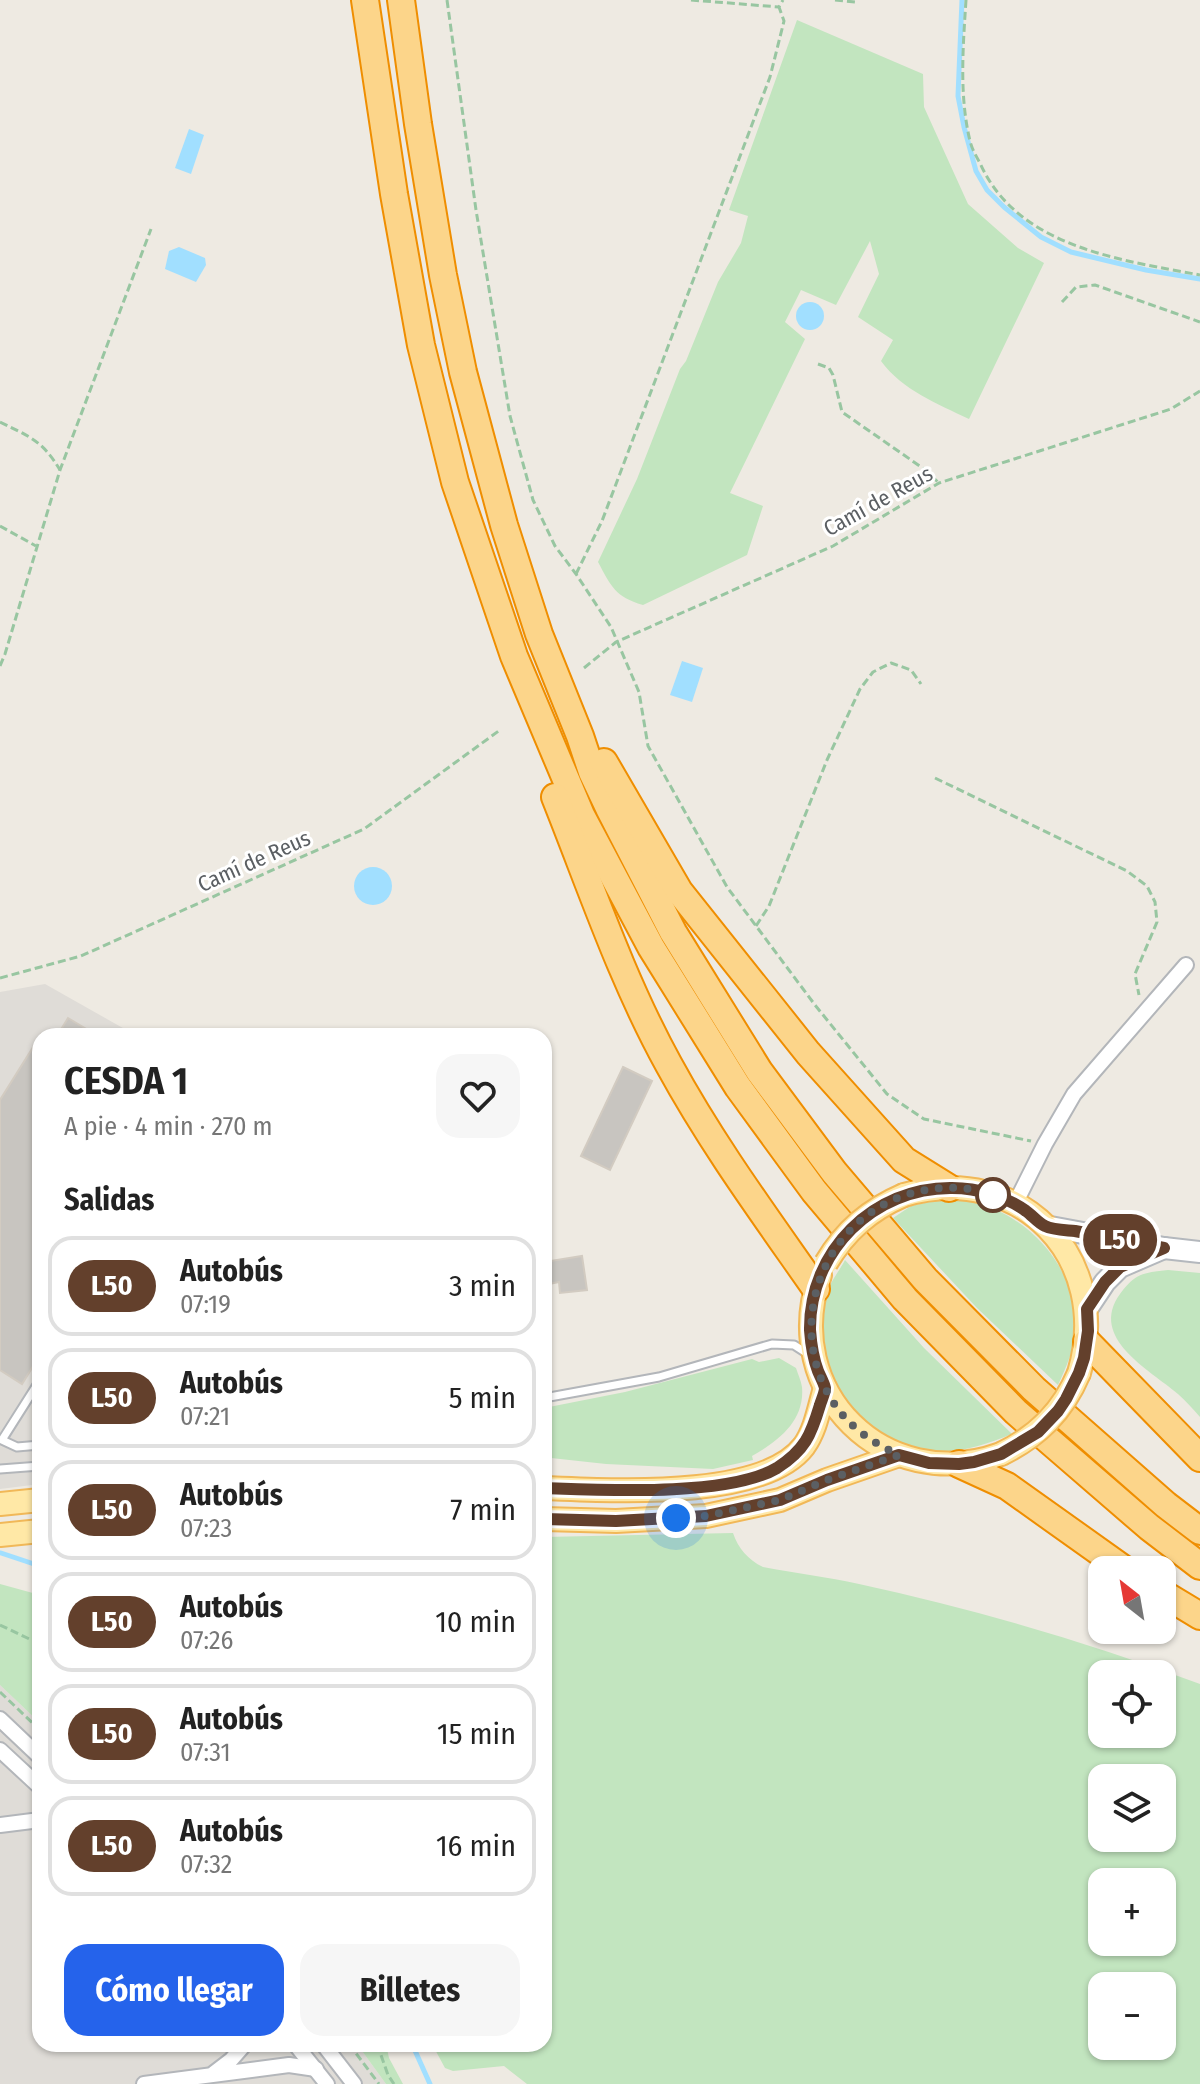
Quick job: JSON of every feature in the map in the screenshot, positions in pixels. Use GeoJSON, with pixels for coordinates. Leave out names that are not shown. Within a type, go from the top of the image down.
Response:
{"type":"FeatureCollection","features":[{"type":"Feature","properties":{"kind":"highway"},"geometry":{"type":"LineString","coordinates":[[365,0],[394,194],[421,345],[455,482],[514,656],[581,815],[651,947],[738,1087],[814,1191],[905,1299],[1016,1412],[1149,1527],[1200,1566]]}},
{"type":"Feature","properties":{"kind":"highway"},"geometry":{"type":"LineString","coordinates":[[401,0],[440,260],[463,372],[512,551],[539,634],[592,772],[673,932],[759,1071],[834,1172],[925,1279],[1034,1389],[1200,1531]]}},
{"type":"Feature","properties":{"kind":"highway"},"geometry":{"type":"LineString","coordinates":[[455,482],[456,520],[502,661],[625,975],[668,1064],[716,1144],[816,1289]]}},
{"type":"Feature","properties":{"kind":"highway"},"geometry":{"type":"LineString","coordinates":[[580,736],[598,753],[679,891],[808,1053],[904,1160],[949,1188]]}},
{"type":"Feature","properties":{"kind":"highway"},"geometry":{"type":"LineString","coordinates":[[1087,1342],[1200,1458]]}},
{"type":"Feature","properties":{"kind":"highway"},"geometry":{"type":"LineString","coordinates":[[959,1464],[1007,1486],[1105,1556]]}},
{"type":"Feature","properties":{"kind":"highway"},"geometry":{"type":"LineString","coordinates":[[1176,1601],[1200,1616]]}},
{"type":"Feature","properties":{"kind":"main road"},"geometry":{"type":"LineString","coordinates":[[949,1188],[989,1193],[1015,1204],[1045,1226],[1073,1264],[1087,1309],[1087,1342],[1079,1373],[1066,1399],[1049,1422],[1027,1440],[1001,1454],[959,1464],[929,1463],[899,1455],[876,1444],[856,1429],[833,1403],[825,1388],[814,1358],[810,1330],[812,1303],[826,1263],[858,1222],[904,1195],[949,1188]]}},
{"type":"Feature","properties":{"kind":"main road"},"geometry":{"type":"LineString","coordinates":[[1045,1226],[1200,1252]]}},
{"type":"Feature","properties":{"kind":"main road"},"geometry":{"type":"LineString","coordinates":[[1087,1309],[1105,1282],[1120,1267],[1164,1248]]}},
{"type":"Feature","properties":{"kind":"main road"},"geometry":{"type":"LineString","coordinates":[[552,1488],[701,1487],[774,1470],[802,1448],[813,1431],[825,1388]]}},
{"type":"Feature","properties":{"kind":"main road"},"geometry":{"type":"LineString","coordinates":[[552,1519],[616,1521],[706,1516],[780,1500],[899,1455]]}},
{"type":"Feature","properties":{"kind":"main road"},"geometry":{"type":"LineString","coordinates":[[552,1475],[701,1487]]}},
{"type":"Feature","properties":{"kind":"main road"},"geometry":{"type":"LineString","coordinates":[[0,1504],[32,1501]]}},
{"type":"Feature","properties":{"kind":"main road"},"geometry":{"type":"LineString","coordinates":[[0,1535],[32,1532]]}},
{"type":"Feature","properties":{"kind":"street"},"geometry":{"type":"LineString","coordinates":[[1015,1204],[1074,1094],[1186,965]]}},
{"type":"Feature","properties":{"kind":"street"},"geometry":{"type":"LineString","coordinates":[[0,1719],[32,1749]]}},
{"type":"Feature","properties":{"kind":"street"},"geometry":{"type":"LineString","coordinates":[[0,1750],[0,1757]]}},
{"type":"Feature","properties":{"kind":"street"},"geometry":{"type":"LineString","coordinates":[[0,1750],[32,1780]]}},
{"type":"Feature","properties":{"kind":"street"},"geometry":{"type":"LineString","coordinates":[[0,1825],[32,1821]]}},
{"type":"Feature","properties":{"kind":"street"},"geometry":{"type":"LineString","coordinates":[[214,2073],[238,2052]]}},
{"type":"Feature","properties":{"kind":"street"},"geometry":{"type":"LineString","coordinates":[[302,2052],[327,2084]]}},
{"type":"Feature","properties":{"kind":"street"},"geometry":{"type":"LineString","coordinates":[[329,2052],[354,2084]]}},
{"type":"Feature","properties":{"kind":"street"},"geometry":{"type":"LineString","coordinates":[[144,2084],[289,2065],[316,2069]]}},
{"type":"Feature","properties":{"kind":"lane"},"geometry":{"type":"LineString","coordinates":[[552,1397],[659,1377],[772,1344],[794,1345],[814,1358]]}},
{"type":"Feature","properties":{"kind":"lane"},"geometry":{"type":"LineString","coordinates":[[32,1393],[2,1440],[17,1447],[32,1446]]}},
{"type":"Feature","properties":{"kind":"lane"},"geometry":{"type":"LineString","coordinates":[[0,1469],[32,1467]]}},
{"type":"Feature","properties":{"kind":"path"},"geometry":{"type":"LineString","coordinates":[[447,0],[476,210],[510,416],[533,500],[555,546],[611,627],[639,692],[648,746],[727,887],[815,1005],[887,1094],[924,1119],[1045,1144]]}},
{"type":"Feature","properties":{"kind":"path"},"geometry":{"type":"LineString","coordinates":[[691,0],[779,7]]}},
{"type":"Feature","properties":{"kind":"path"},"geometry":{"type":"LineString","coordinates":[[576,574],[602,521],[770,77],[784,21],[779,7],[783,0]]}},
{"type":"Feature","properties":{"kind":"path"},"geometry":{"type":"LineString","coordinates":[[835,0],[858,0]]}},
{"type":"Feature","properties":{"kind":"path"},"geometry":{"type":"LineString","coordinates":[[966,0],[963,86],[970,143],[999,197],[1021,217],[1049,235],[1077,246],[1146,265],[1200,275]]}},
{"type":"Feature","properties":{"kind":"path"},"geometry":{"type":"LineString","coordinates":[[0,666],[60,470],[151,229]]}},
{"type":"Feature","properties":{"kind":"path"},"geometry":{"type":"LineString","coordinates":[[1062,302],[1076,287],[1095,285],[1200,322]]}},
{"type":"Feature","properties":{"kind":"path"},"geometry":{"type":"LineString","coordinates":[[818,364],[829,368],[833,375],[842,412],[924,469],[939,483]]}},
{"type":"Feature","properties":{"kind":"path","name":"Camí de Reus"},"geometry":{"type":"LineString","coordinates":[[584,668],[616,642],[833,546],[939,483],[1171,409],[1200,391]]}},
{"type":"Feature","properties":{"kind":"path"},"geometry":{"type":"LineString","coordinates":[[0,422],[42,445],[60,470]]}},
{"type":"Feature","properties":{"kind":"path"},"geometry":{"type":"LineString","coordinates":[[0,526],[36,546]]}},
{"type":"Feature","properties":{"kind":"path"},"geometry":{"type":"LineString","coordinates":[[756,926],[769,906],[827,760],[860,689],[873,672],[891,663],[911,670],[921,684]]}},
{"type":"Feature","properties":{"kind":"path","name":"Camí de Reus"},"geometry":{"type":"LineString","coordinates":[[0,978],[81,956],[364,829],[500,730]]}},
{"type":"Feature","properties":{"kind":"path"},"geometry":{"type":"LineString","coordinates":[[935,778],[1127,871],[1147,886],[1155,902],[1157,922],[1135,974],[1143,1015]]}},
{"type":"Feature","properties":{"kind":"path"},"geometry":{"type":"LineString","coordinates":[[0,1625],[32,1640]]}},
{"type":"Feature","properties":{"kind":"path"},"geometry":{"type":"LineString","coordinates":[[0,1692],[32,1722]]}},
{"type":"Feature","properties":{"kind":"path"},"geometry":{"type":"LineString","coordinates":[[355,2052],[379,2084]]}},
{"type":"Feature","properties":{"kind":"path"},"geometry":{"type":"LineString","coordinates":[[380,2052],[394,2084]]}},
{"type":"Feature","properties":{"kind":"shaded area"},"geometry":{"type":"Polygon","coordinates":[[[45,984],[123,1028],[32,1028],[32,1485],[0,1489],[0,992],[45,984]]]}},
{"type":"Feature","properties":{"kind":"shaded area"},"geometry":{"type":"Polygon","coordinates":[[[0,1685],[32,1715],[32,2052],[363,2052],[386,2084],[0,2084],[0,1685]]]}},
{"type":"Feature","properties":{"kind":"green space"},"geometry":{"type":"Polygon","coordinates":[[[797,20],[923,74],[924,107],[968,204],[1018,248],[1044,263],[969,419],[910,388],[881,361],[893,340],[858,317],[879,274],[870,241],[836,305],[801,290],[785,322],[805,339],[730,493],[763,506],[747,555],[643,605],[615,590],[598,562],[637,479],[718,282],[741,243],[748,216],[729,210],[797,20]]]}},
{"type":"Feature","properties":{"kind":"green space"},"geometry":{"type":"Polygon","coordinates":[[[938,1200],[969,1201],[1010,1217],[1028,1230],[1057,1263],[1074,1305],[1076,1327],[1072,1350],[1058,1385],[977,1308],[893,1218],[911,1206],[938,1200]]]}},
{"type":"Feature","properties":{"kind":"green space"},"geometry":{"type":"Polygon","coordinates":[[[845,1260],[924,1348],[1012,1434],[960,1450],[928,1451],[885,1434],[856,1412],[835,1379],[823,1336],[827,1293],[845,1260]]]}},
{"type":"Feature","properties":{"kind":"green space"},"geometry":{"type":"Polygon","coordinates":[[[1168,1270],[1200,1273],[1200,1417],[1178,1394],[1126,1352],[1112,1325],[1112,1310],[1120,1294],[1135,1278],[1168,1270]]]}},
{"type":"Feature","properties":{"kind":"green space"},"geometry":{"type":"Polygon","coordinates":[[[779,1358],[796,1368],[802,1399],[788,1429],[752,1456],[753,1460],[713,1469],[552,1458],[552,1406],[625,1392],[752,1359],[759,1362],[779,1358]]]}},
{"type":"Feature","properties":{"kind":"green space"},"geometry":{"type":"Polygon","coordinates":[[[733,1533],[744,1553],[763,1567],[859,1584],[989,1616],[1130,1660],[1088,1660],[1088,1748],[1176,1748],[1176,1676],[1200,1684],[1200,2084],[527,2084],[504,2066],[453,2071],[445,2068],[436,2052],[552,2052],[552,1537],[733,1533]]]}},
{"type":"Feature","properties":{"kind":"green space"},"geometry":{"type":"Polygon","coordinates":[[[0,1584],[32,1593],[32,1715],[0,1685],[0,1584]]]}},
{"type":"Feature","properties":{"kind":"green space"},"geometry":{"type":"Polygon","coordinates":[[[363,2052],[388,2052],[403,2084],[386,2084],[363,2052]]]}},
{"type":"Feature","properties":{"kind":"water"},"geometry":{"type":"Polygon","coordinates":[[[189,129],[204,135],[191,174],[175,168],[189,129]]]}},
{"type":"Feature","properties":{"kind":"water"},"geometry":{"type":"Polygon","coordinates":[[[179,247],[205,258],[206,265],[196,282],[165,269],[169,251],[179,247]]]}},
{"type":"Feature","properties":{"kind":"water"},"geometry":{"type":"Polygon","coordinates":[[[810,302],[820,306],[824,316],[820,326],[810,330],[800,326],[796,316],[800,306],[810,302]]]}},
{"type":"Feature","properties":{"kind":"water"},"geometry":{"type":"Polygon","coordinates":[[[682,661],[703,668],[692,702],[670,695],[682,661]]]}},
{"type":"Feature","properties":{"kind":"water"},"geometry":{"type":"Polygon","coordinates":[[[373,867],[387,872],[392,886],[387,900],[373,905],[359,900],[354,886],[359,872],[373,867]]]}},
{"type":"Feature","properties":{"kind":"building"},"geometry":{"type":"Polygon","coordinates":[[[68,1018],[85,1028],[62,1028],[68,1018]]]}},
{"type":"Feature","properties":{"kind":"building"},"geometry":{"type":"Polygon","coordinates":[[[32,1049],[32,1368],[22,1384],[0,1370],[0,1100],[32,1049]]]}},
{"type":"Feature","properties":{"kind":"building"},"geometry":{"type":"Polygon","coordinates":[[[623,1067],[652,1081],[610,1170],[581,1156],[623,1067]]]}},
{"type":"Feature","properties":{"kind":"building"},"geometry":{"type":"Polygon","coordinates":[[[582,1256],[587,1290],[560,1293],[559,1282],[552,1283],[552,1261],[582,1256]]]}},
{"type":"Feature","properties":{"kind":"waterway"},"geometry":{"type":"LineString","coordinates":[[962,0],[958,96],[976,171],[987,190],[1041,237],[1071,252],[1200,279]]}},
{"type":"Feature","properties":{"kind":"waterway"},"geometry":{"type":"LineString","coordinates":[[1,1553],[32,1563]]}},
{"type":"Feature","properties":{"kind":"waterway"},"geometry":{"type":"LineString","coordinates":[[416,2052],[430,2084]]}},
{"type":"Feature","properties":{"kind":"bus line","name":"L50"},"geometry":{"type":"LineString","coordinates":[[552,1488],[701,1487],[756,1476],[774,1470],[789,1460],[813,1431],[825,1388],[814,1358],[810,1330],[812,1303],[820,1276],[835,1248],[858,1222],[887,1202],[904,1195],[934,1188],[976,1190],[1015,1204],[1045,1226],[1164,1248],[1120,1267],[1105,1282],[1087,1309],[1084,1358],[1066,1399],[1038,1432],[1001,1454],[959,1464],[929,1463],[899,1455],[780,1500],[706,1516],[616,1521],[552,1519]]}},
{"type":"Feature","properties":{"kind":"route"},"geometry":{"type":"LineString","coordinates":[[676,1518],[706,1516],[780,1500],[899,1455],[856,1429],[833,1403],[821,1378],[810,1330],[812,1303],[820,1276],[846,1234],[887,1202],[934,1188],[963,1188],[993,1195]]}}]}
